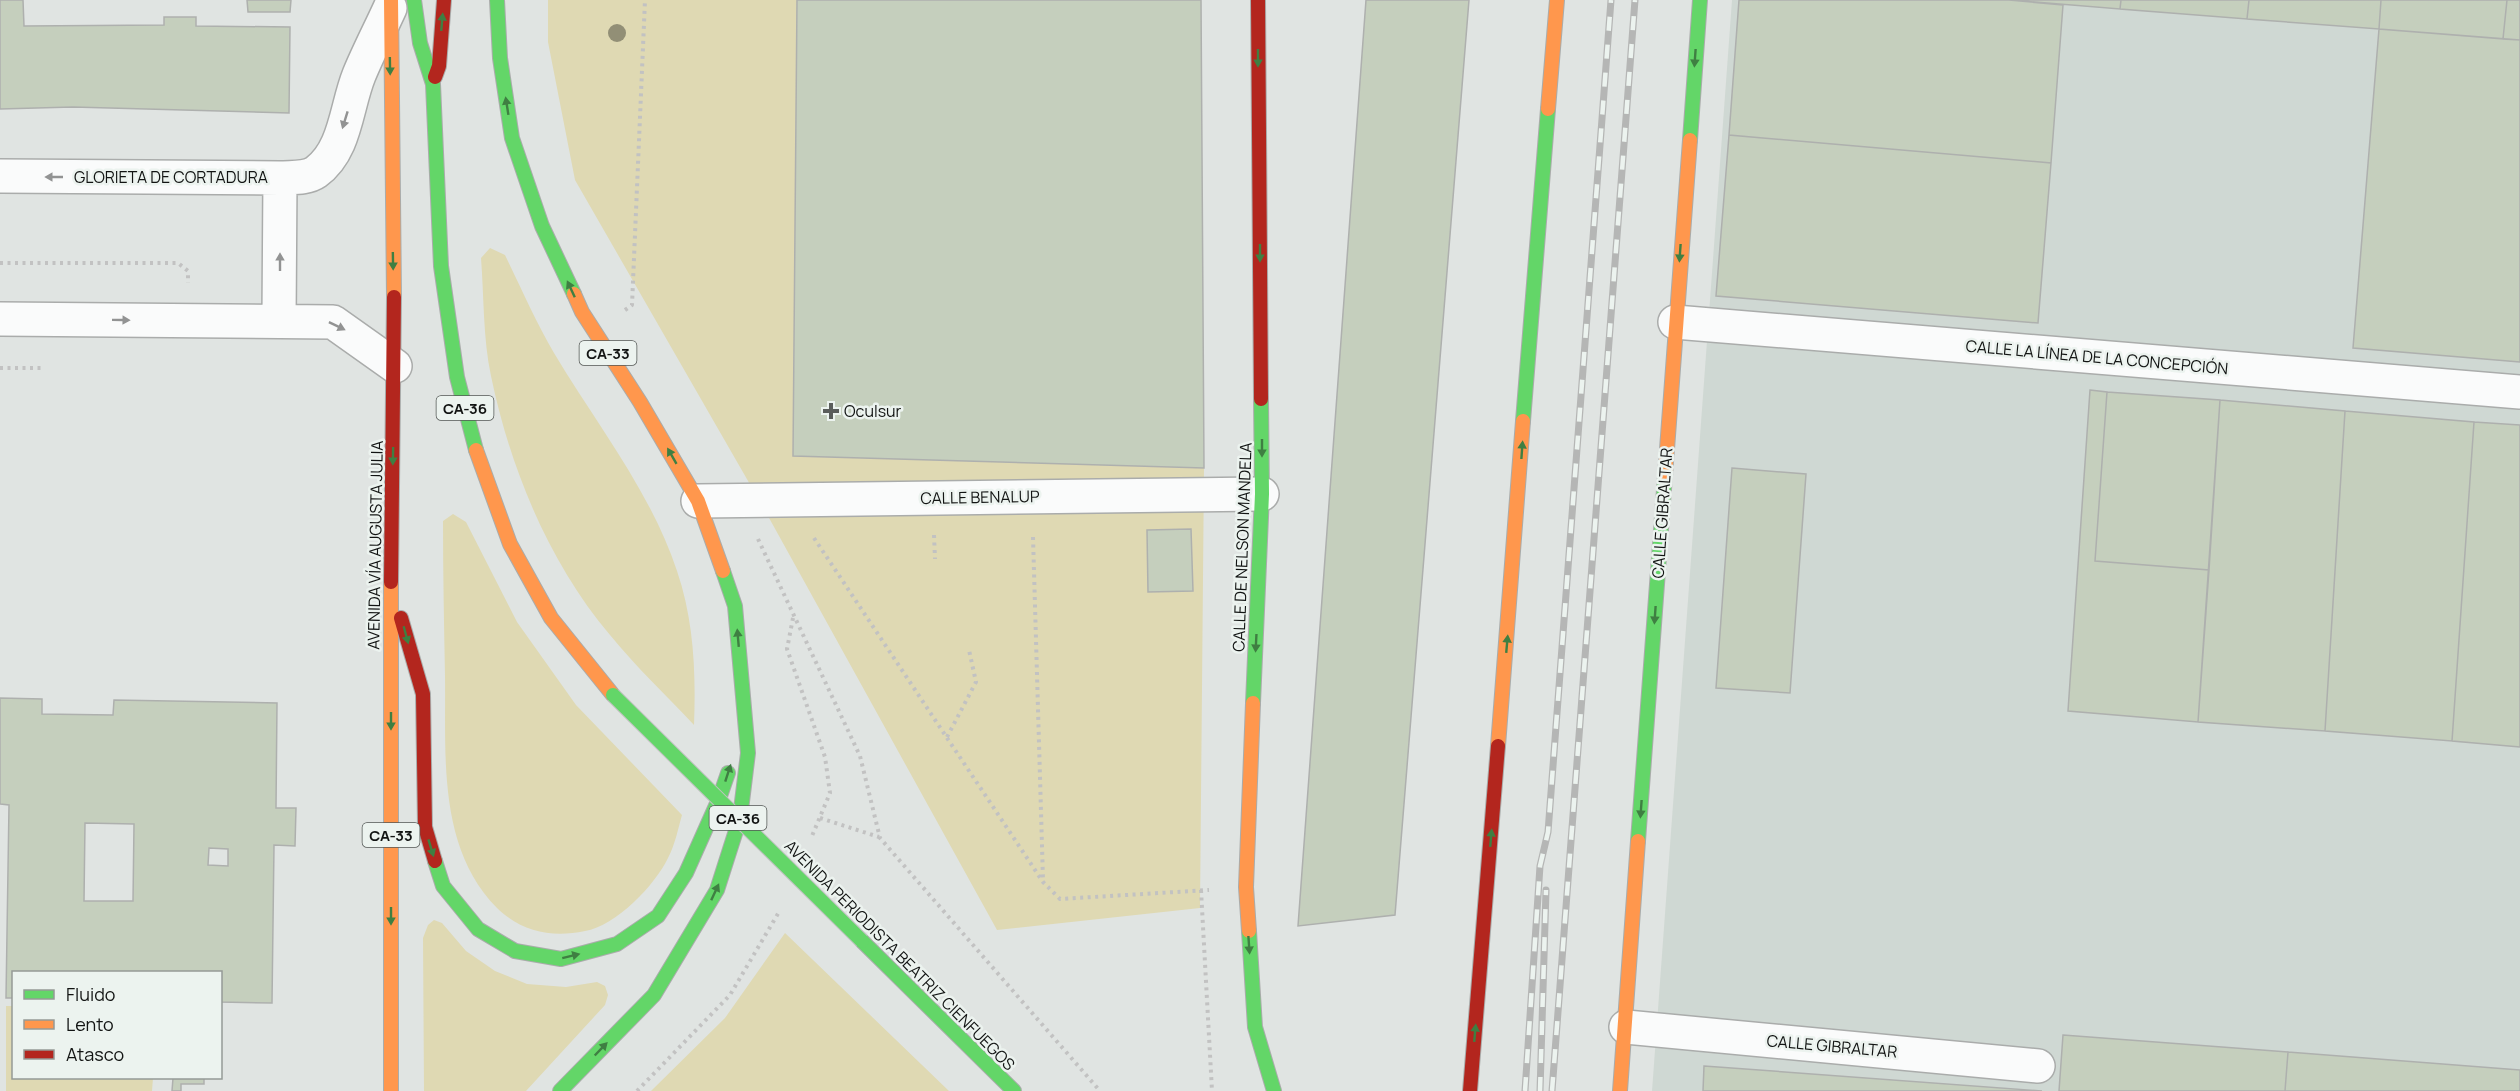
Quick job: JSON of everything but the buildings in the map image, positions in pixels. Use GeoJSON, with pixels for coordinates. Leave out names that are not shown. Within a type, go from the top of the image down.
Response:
{"type":"FeatureCollection","features":[{"type":"Feature","properties":{"kind":"main road","name":"AVENIDA PERIODISTA BEATRIZ CIENFUEGOS"},"geometry":{"type":"LineString","coordinates":[[433,84],[439,66],[444,0]]}},
{"type":"Feature","properties":{"kind":"main road","name":"CA-33"},"geometry":{"type":"LineString","coordinates":[[497,0],[500,58],[512,138],[542,226],[582,312],[640,402],[698,501],[735,606],[748,753],[740,818],[717,890],[654,995],[561,1091]]}},
{"type":"Feature","properties":{"kind":"main road","name":"CALLE DE NELSON MANDELA"},"geometry":{"type":"LineString","coordinates":[[1258,0],[1262,494],[1246,887],[1255,1027],[1274,1091]]}},
{"type":"Feature","properties":{"kind":"main road"},"geometry":{"type":"LineString","coordinates":[[1458,1091],[1471,1085],[1557,0]]}},
{"type":"Feature","properties":{"kind":"main road","name":"CALLE GIBRALTAR"},"geometry":{"type":"LineString","coordinates":[[1620,1091],[1700,0]]}},
{"type":"Feature","properties":{"kind":"main road","name":"AVENIDA PERIODISTA BEATRIZ CIENFUEGOS"},"geometry":{"type":"LineString","coordinates":[[398,3],[420,43],[433,84],[441,266],[457,377],[479,460],[510,544],[551,618],[613,695],[1014,1091]]}},
{"type":"Feature","properties":{"kind":"main road","name":"AVENIDA VÍA AUGUSTA JULIA"},"geometry":{"type":"LineString","coordinates":[[391,1091],[391,578],[398,3]]}},
{"type":"Feature","properties":{"kind":"main road"},"geometry":{"type":"LineString","coordinates":[[391,578],[423,694],[425,827],[443,886],[478,928],[515,951],[561,959],[617,944],[658,916],[686,873],[719,799],[736,747],[743,696]]}},
{"type":"Feature","properties":{"kind":"main road"},"geometry":{"type":"LineString","coordinates":[[1255,1027],[1284,1073]]}},
{"type":"Feature","properties":{"kind":"street"},"geometry":{"type":"LineString","coordinates":[[280,178],[304,177],[315,173],[328,161],[338,143],[358,77],[398,3]]}},
{"type":"Feature","properties":{"kind":"street","name":"GLORIETA DE CORTADURA"},"geometry":{"type":"LineString","coordinates":[[0,176],[280,178],[279,321]]}},
{"type":"Feature","properties":{"kind":"street"},"geometry":{"type":"LineString","coordinates":[[0,319],[333,322],[395,366]]}},
{"type":"Feature","properties":{"kind":"street","name":"CALLE LA LÍNEA DE LA CONCEPCIÓN"},"geometry":{"type":"LineString","coordinates":[[1675,322],[2520,392]]}},
{"type":"Feature","properties":{"kind":"street","name":"CALLE BENALUP"},"geometry":{"type":"LineString","coordinates":[[698,501],[1262,494]]}},
{"type":"Feature","properties":{"kind":"street","name":"CALLE GIBRALTAR"},"geometry":{"type":"LineString","coordinates":[[1626,1027],[2038,1065]]}},
{"type":"Feature","properties":{"kind":"path"},"geometry":{"type":"LineString","coordinates":[[592,329],[632,305],[645,0]]}},
{"type":"Feature","properties":{"kind":"path"},"geometry":{"type":"LineString","coordinates":[[0,262],[178,263],[188,271],[188,295]]}},
{"type":"Feature","properties":{"kind":"path"},"geometry":{"type":"LineString","coordinates":[[0,368],[41,368]]}},
{"type":"Feature","properties":{"kind":"path"},"geometry":{"type":"LineString","coordinates":[[1032,497],[1043,882]]}},
{"type":"Feature","properties":{"kind":"path"},"geometry":{"type":"LineString","coordinates":[[806,499],[813,536],[1043,882],[1060,899],[1200,890],[1212,1091]]}},
{"type":"Feature","properties":{"kind":"path"},"geometry":{"type":"LineString","coordinates":[[740,500],[860,756],[880,838],[1100,1091]]}},
{"type":"Feature","properties":{"kind":"path"},"geometry":{"type":"LineString","coordinates":[[947,737],[976,682],[969,650]]}},
{"type":"Feature","properties":{"kind":"path"},"geometry":{"type":"LineString","coordinates":[[820,818],[880,838]]}},
{"type":"Feature","properties":{"kind":"shaded area"},"geometry":{"type":"Polygon","coordinates":[[[548,0],[797,0],[793,456],[1204,468],[1200,908],[997,930],[763,507],[575,180],[548,42],[548,0]]]}},
{"type":"Feature","properties":{"kind":"shaded area"},"geometry":{"type":"Polygon","coordinates":[[[1732,0],[2520,0],[2520,1091],[1652,1091],[1732,0]]]}},
{"type":"Feature","properties":{"kind":"shaded area"},"geometry":{"type":"Polygon","coordinates":[[[490,248],[505,255],[547,341],[638,486],[666,542],[683,590],[690,628],[695,686],[694,725],[630,658],[588,607],[568,577],[535,513],[509,445],[488,362],[481,258],[490,248]]]}},
{"type":"Feature","properties":{"kind":"shaded area"},"geometry":{"type":"Polygon","coordinates":[[[453,514],[466,522],[517,622],[576,705],[682,815],[670,853],[654,880],[633,903],[597,928],[561,934],[538,931],[517,923],[497,908],[478,884],[464,857],[454,829],[446,768],[443,521],[453,514]]]}},
{"type":"Feature","properties":{"kind":"shaded area"},"geometry":{"type":"Polygon","coordinates":[[[434,920],[442,923],[466,951],[495,971],[527,984],[566,987],[597,982],[605,986],[608,995],[605,1005],[526,1091],[424,1091],[423,938],[428,925],[434,920]]]}},
{"type":"Feature","properties":{"kind":"shaded area"},"geometry":{"type":"Polygon","coordinates":[[[785,933],[949,1091],[651,1091],[725,1018],[785,933]]]}},
{"type":"Feature","properties":{"kind":"shaded area"},"geometry":{"type":"Polygon","coordinates":[[[6,1006],[12,1006],[12,1079],[153,1079],[152,1091],[6,1091],[6,1006]]]}},
{"type":"Feature","properties":{"kind":"railway"},"geometry":{"type":"LineString","coordinates":[[1525,1091],[1540,866],[1548,832],[1611,0]]}},
{"type":"Feature","properties":{"kind":"railway"},"geometry":{"type":"LineString","coordinates":[[1552,1091],[1635,0]]}},
{"type":"Feature","properties":{"kind":"railway"},"geometry":{"type":"LineString","coordinates":[[1540,1091],[1546,890]]}},
{"type":"Feature","properties":{"kind":"traffic: fast"},"geometry":{"type":"LineString","coordinates":[[414,0],[420,43],[433,84],[441,266],[457,377],[476,450]]}},
{"type":"Feature","properties":{"kind":"traffic: fast"},"geometry":{"type":"LineString","coordinates":[[497,0],[500,58],[512,138],[542,226],[574,294]]}},
{"type":"Feature","properties":{"kind":"traffic: fast"},"geometry":{"type":"LineString","coordinates":[[1690,140],[1700,0]]}},
{"type":"Feature","properties":{"kind":"traffic: fast"},"geometry":{"type":"LineString","coordinates":[[1523,421],[1548,109]]}},
{"type":"Feature","properties":{"kind":"traffic: fast"},"geometry":{"type":"LineString","coordinates":[[1253,703],[1262,494],[1261,399]]}},
{"type":"Feature","properties":{"kind":"traffic: fast"},"geometry":{"type":"LineString","coordinates":[[1638,841],[1665,476]]}},
{"type":"Feature","properties":{"kind":"traffic: fast"},"geometry":{"type":"LineString","coordinates":[[560,1091],[654,995],[717,890],[740,818],[748,753],[735,606],[723,571]]}},
{"type":"Feature","properties":{"kind":"traffic: fast"},"geometry":{"type":"LineString","coordinates":[[613,695],[862,941]]}},
{"type":"Feature","properties":{"kind":"traffic: fast"},"geometry":{"type":"LineString","coordinates":[[435,861],[443,886],[478,929],[515,951],[561,959],[617,944],[658,916],[686,873],[728,773]]}},
{"type":"Feature","properties":{"kind":"traffic: fast"},"geometry":{"type":"LineString","coordinates":[[1249,931],[1255,1027],[1274,1091]]}},
{"type":"Feature","properties":{"kind":"traffic: fast"},"geometry":{"type":"LineString","coordinates":[[862,941],[1014,1091]]}},
{"type":"Feature","properties":{"kind":"traffic: slow"},"geometry":{"type":"LineString","coordinates":[[391,0],[394,297]]}},
{"type":"Feature","properties":{"kind":"traffic: slow"},"geometry":{"type":"LineString","coordinates":[[1548,109],[1557,0]]}},
{"type":"Feature","properties":{"kind":"traffic: slow"},"geometry":{"type":"LineString","coordinates":[[1665,476],[1690,140]]}},
{"type":"Feature","properties":{"kind":"traffic: slow"},"geometry":{"type":"LineString","coordinates":[[574,294],[582,312],[640,402],[698,501],[723,571]]}},
{"type":"Feature","properties":{"kind":"traffic: slow"},"geometry":{"type":"LineString","coordinates":[[1498,746],[1523,421]]}},
{"type":"Feature","properties":{"kind":"traffic: slow"},"geometry":{"type":"LineString","coordinates":[[476,450],[510,544],[551,618],[613,695]]}},
{"type":"Feature","properties":{"kind":"traffic: slow"},"geometry":{"type":"LineString","coordinates":[[391,582],[391,1091]]}},
{"type":"Feature","properties":{"kind":"traffic: slow"},"geometry":{"type":"LineString","coordinates":[[1249,931],[1246,887],[1253,703]]}},
{"type":"Feature","properties":{"kind":"traffic: slow"},"geometry":{"type":"LineString","coordinates":[[1620,1091],[1638,841]]}},
{"type":"Feature","properties":{"kind":"traffic: jam"},"geometry":{"type":"LineString","coordinates":[[435,77],[439,66],[444,0]]}},
{"type":"Feature","properties":{"kind":"traffic: jam"},"geometry":{"type":"LineString","coordinates":[[1258,0],[1261,399]]}},
{"type":"Feature","properties":{"kind":"traffic: jam"},"geometry":{"type":"LineString","coordinates":[[391,582],[394,297]]}},
{"type":"Feature","properties":{"kind":"traffic: jam"},"geometry":{"type":"LineString","coordinates":[[401,618],[423,694],[425,827],[435,861]]}},
{"type":"Feature","properties":{"kind":"traffic: jam"},"geometry":{"type":"LineString","coordinates":[[1470,1091],[1498,746]]}},
{"type":"Feature","properties":{"kind":"place","name":"Oculsur"},"geometry":{"type":"Point","coordinates":[831,411]}}]}
